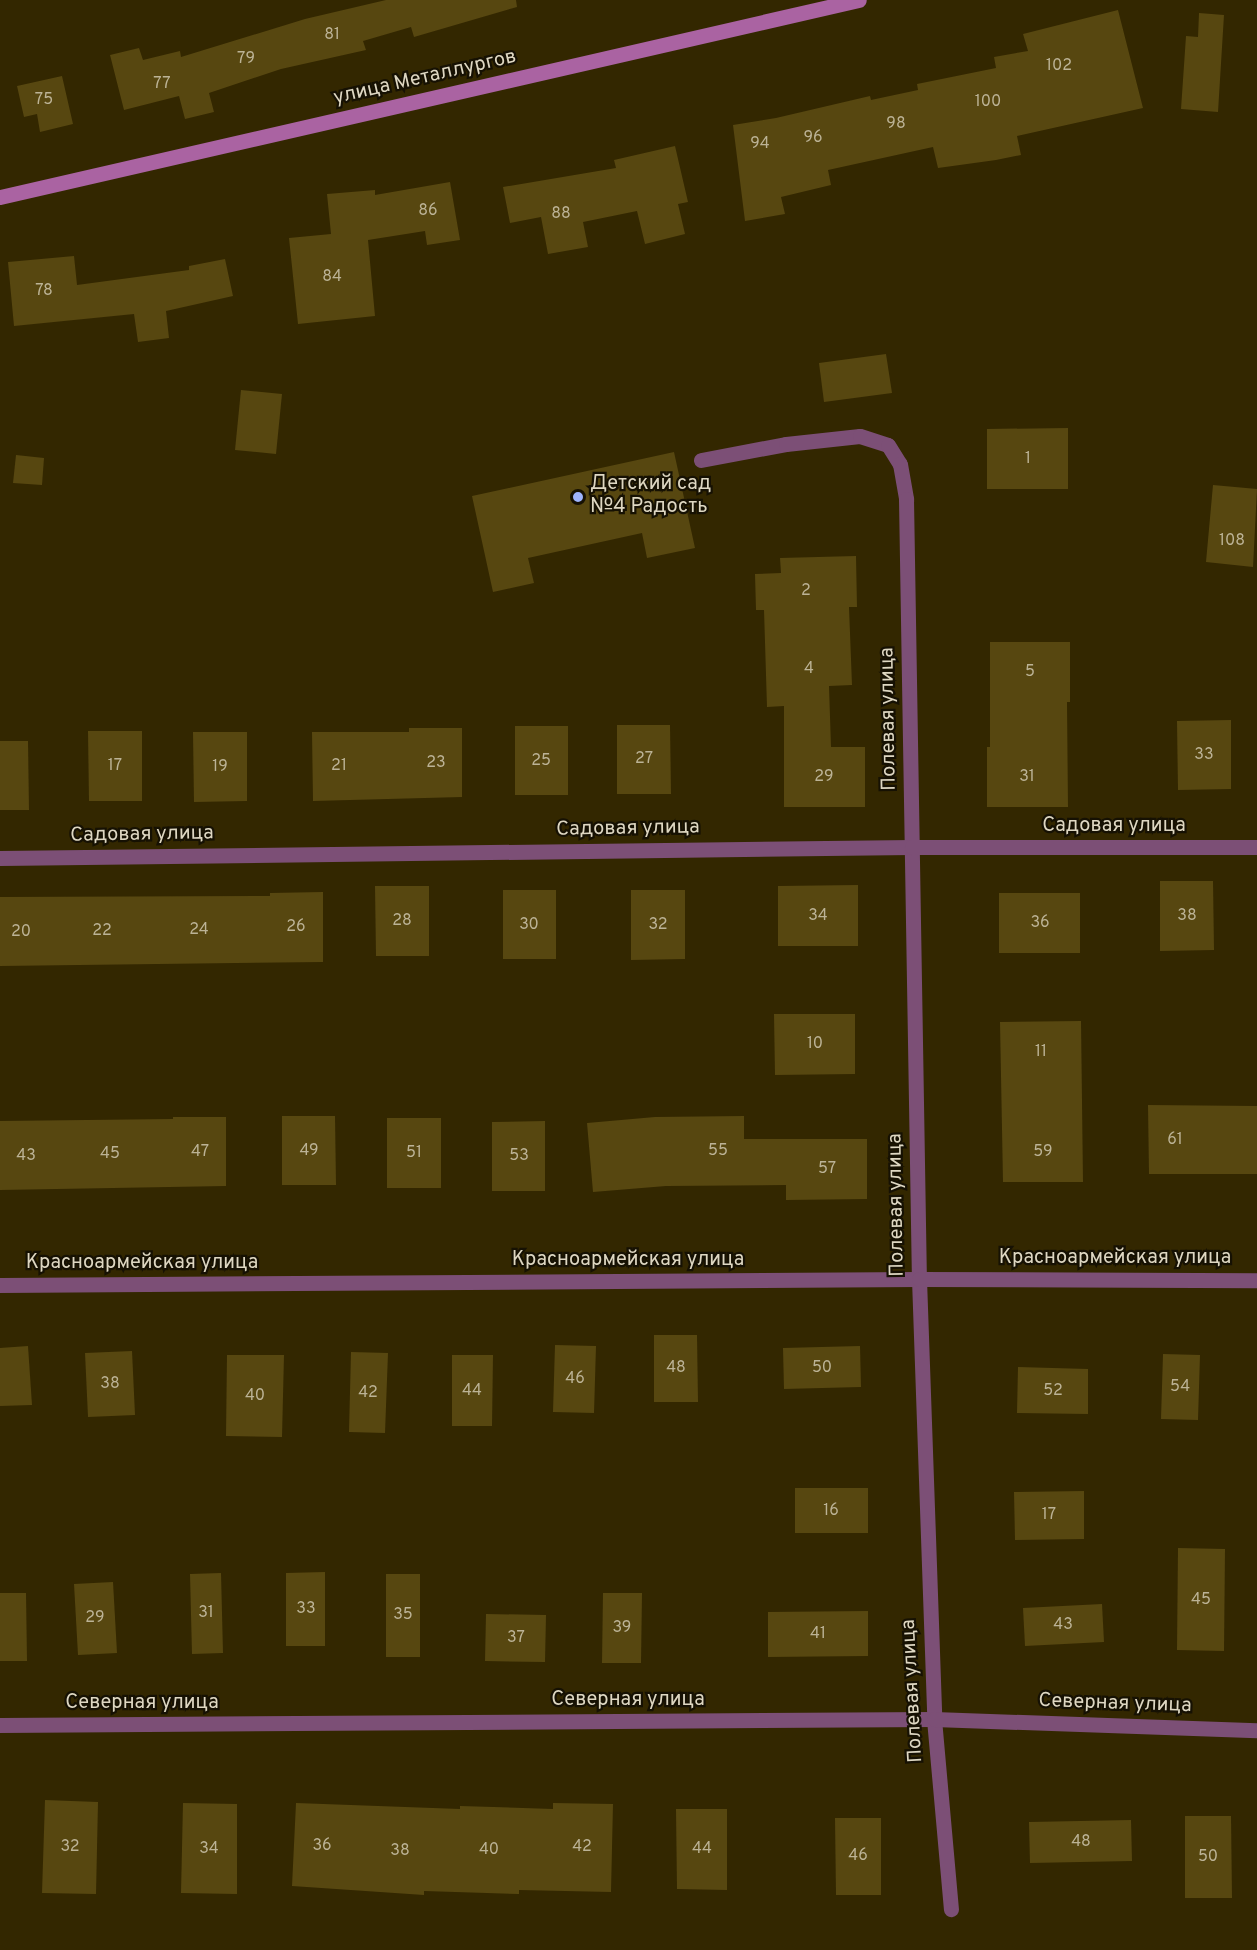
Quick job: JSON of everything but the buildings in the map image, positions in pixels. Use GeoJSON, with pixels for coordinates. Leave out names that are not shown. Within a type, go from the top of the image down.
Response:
{"type":"FeatureCollection","features":[{"type":"Feature","properties":{"kind":"main road","name":"улица Металлургов"},"geometry":{"type":"LineString","coordinates":[[0,196],[859,0]]}},
{"type":"Feature","properties":{"kind":"street","name":"Полевая улица"},"geometry":{"type":"LineString","coordinates":[[701,460],[786,444],[861,436],[888,445],[900,464],[906,499],[919,1279],[934,1719],[951,1909]]}},
{"type":"Feature","properties":{"kind":"street","name":"Садовая улица"},"geometry":{"type":"LineString","coordinates":[[0,858],[912,847],[1257,847]]}},
{"type":"Feature","properties":{"kind":"street","name":"Красноармейская улица"},"geometry":{"type":"LineString","coordinates":[[0,1285],[919,1279],[1257,1280]]}},
{"type":"Feature","properties":{"kind":"street","name":"Северная улица"},"geometry":{"type":"LineString","coordinates":[[0,1725],[934,1719],[1257,1730]]}},
{"type":"Feature","properties":{"kind":"place","name":"Детский сад №4 Радость"},"geometry":{"type":"Point","coordinates":[578,497]}}]}
